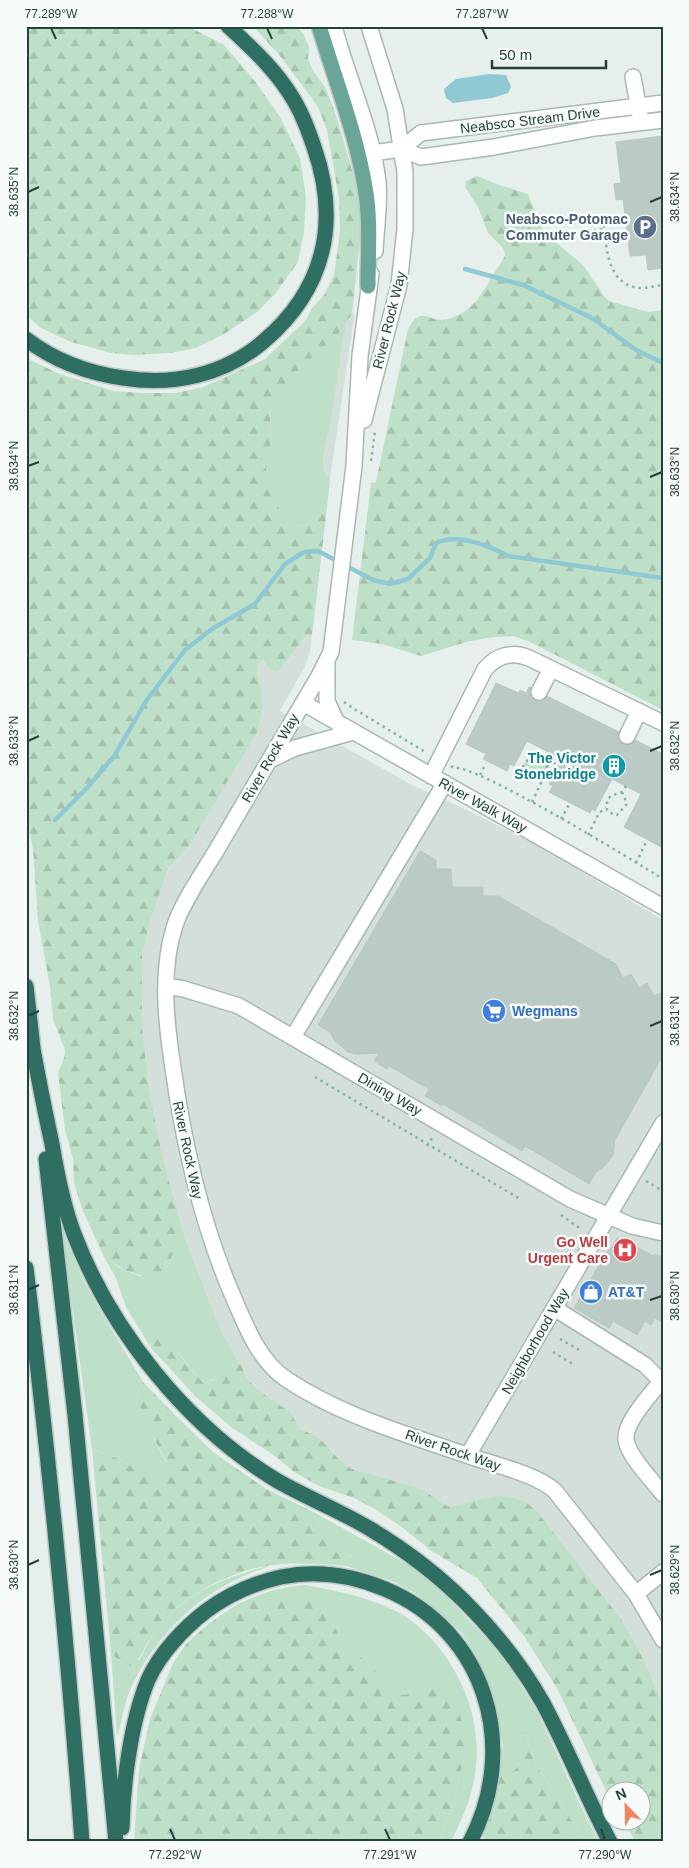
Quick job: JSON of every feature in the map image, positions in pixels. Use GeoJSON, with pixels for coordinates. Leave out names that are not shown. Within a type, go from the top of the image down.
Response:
{"type":"FeatureCollection","features":[{"type":"Feature","properties":{"kind":"highway"},"geometry":{"type":"LineString","coordinates":[[26,339],[54,357],[79,368],[104,375],[136,380],[159,381],[186,378],[207,373],[231,363],[257,347],[277,330],[305,296],[320,260],[327,230],[325,188],[318,159],[308,130],[295,102],[260,55],[228,26]]}},
{"type":"Feature","properties":{"kind":"highway"},"geometry":{"type":"LineString","coordinates":[[26,986],[75,1416],[116,1842]]}},
{"type":"Feature","properties":{"kind":"highway"},"geometry":{"type":"LineString","coordinates":[[33,1049],[66,1210],[74,1235],[122,1328],[157,1374],[190,1412],[213,1434],[277,1480],[371,1529],[410,1555],[465,1602],[519,1666],[542,1702],[610,1842]]}},
{"type":"Feature","properties":{"kind":"highway"},"geometry":{"type":"LineString","coordinates":[[26,1268],[50,1470],[82,1842]]}},
{"type":"Feature","properties":{"kind":"highway"},"geometry":{"type":"LineString","coordinates":[[122,1842],[122,1802],[136,1721],[149,1680],[176,1639],[217,1602],[241,1590],[266,1581],[292,1575],[319,1573],[346,1576],[373,1584],[398,1594],[415,1604],[448,1633],[463,1653],[478,1679],[492,1726],[494,1752],[489,1797],[481,1821],[470,1842]]}},
{"type":"Feature","properties":{"kind":"main road"},"geometry":{"type":"LineString","coordinates":[[319,26],[358,155],[365,189],[368,214],[368,286]]}},
{"type":"Feature","properties":{"kind":"street","name":"River Rock Way"},"geometry":{"type":"LineString","coordinates":[[334,26],[364,121],[372,153],[379,197],[374,257],[368,286],[360,356],[354,466],[329,657],[196,885],[176,924],[167,962],[166,986],[170,1046],[178,1108],[190,1170],[206,1226],[244,1323],[269,1364],[277,1372],[310,1392],[366,1419],[548,1484],[636,1594],[663,1640]]}},
{"type":"Feature","properties":{"kind":"street","name":"River Rock Way"},"geometry":{"type":"LineString","coordinates":[[354,466],[367,405],[400,285],[405,220],[405,172],[395,109],[369,26]]}},
{"type":"Feature","properties":{"kind":"street"},"geometry":{"type":"LineString","coordinates":[[633,77],[642,122]]}},
{"type":"Feature","properties":{"kind":"street","name":"Neabsco Stream Drive"},"geometry":{"type":"LineString","coordinates":[[402,149],[421,133],[663,103]]}},
{"type":"Feature","properties":{"kind":"street","name":"Neabsco Stream Drive"},"geometry":{"type":"LineString","coordinates":[[372,153],[402,149],[421,157],[494,147],[585,129],[663,120]]}},
{"type":"Feature","properties":{"kind":"street"},"geometry":{"type":"LineString","coordinates":[[431,776],[481,675],[489,664],[500,657],[516,654],[529,658],[663,723]]}},
{"type":"Feature","properties":{"kind":"street"},"geometry":{"type":"LineString","coordinates":[[329,657],[327,701],[337,723]]}},
{"type":"Feature","properties":{"kind":"street"},"geometry":{"type":"LineString","coordinates":[[539,692],[551,668]]}},
{"type":"Feature","properties":{"kind":"street","name":"River Walk Way"},"geometry":{"type":"LineString","coordinates":[[303,703],[663,907]]}},
{"type":"Feature","properties":{"kind":"street"},"geometry":{"type":"LineString","coordinates":[[627,736],[639,711]]}},
{"type":"Feature","properties":{"kind":"street"},"geometry":{"type":"LineString","coordinates":[[270,760],[295,748],[352,732]]}},
{"type":"Feature","properties":{"kind":"street"},"geometry":{"type":"LineString","coordinates":[[293,1037],[444,783]]}},
{"type":"Feature","properties":{"kind":"street","name":"Dining Way"},"geometry":{"type":"LineString","coordinates":[[166,986],[184,989],[239,1006],[570,1199],[632,1226],[663,1233]]}},
{"type":"Feature","properties":{"kind":"street","name":"Neighborhood Way"},"geometry":{"type":"LineString","coordinates":[[468,1455],[663,1123]]}},
{"type":"Feature","properties":{"kind":"street"},"geometry":{"type":"LineString","coordinates":[[554,1308],[645,1365],[662,1382],[629,1426],[626,1442],[638,1463],[663,1494]]}},
{"type":"Feature","properties":{"kind":"street"},"geometry":{"type":"LineString","coordinates":[[636,1594],[663,1572]]}},
{"type":"Feature","properties":{"kind":"path"},"geometry":{"type":"LineString","coordinates":[[603,219],[610,262],[619,277],[624,282],[637,288],[663,285]]}},
{"type":"Feature","properties":{"kind":"path"},"geometry":{"type":"LineString","coordinates":[[574,232],[605,229]]}},
{"type":"Feature","properties":{"kind":"path"},"geometry":{"type":"LineString","coordinates":[[342,698],[356,710],[427,753]]}},
{"type":"Feature","properties":{"kind":"path"},"geometry":{"type":"LineString","coordinates":[[532,802],[541,779],[547,774],[547,766],[543,760],[535,756],[529,758],[524,764],[523,772],[525,776],[541,779]]}},
{"type":"Feature","properties":{"kind":"path"},"geometry":{"type":"LineString","coordinates":[[547,766],[557,762],[560,758]]}},
{"type":"Feature","properties":{"kind":"path"},"geometry":{"type":"LineString","coordinates":[[480,775],[486,763]]}},
{"type":"Feature","properties":{"kind":"path"},"geometry":{"type":"LineString","coordinates":[[454,768],[460,767],[480,775],[532,802],[663,879]]}},
{"type":"Feature","properties":{"kind":"path"},"geometry":{"type":"LineString","coordinates":[[588,835],[599,813],[606,808],[608,798],[622,792],[626,786]]}},
{"type":"Feature","properties":{"kind":"path"},"geometry":{"type":"LineString","coordinates":[[606,808],[614,815],[618,814],[627,804],[622,792]]}},
{"type":"Feature","properties":{"kind":"path"},"geometry":{"type":"LineString","coordinates":[[561,819],[570,803]]}},
{"type":"Feature","properties":{"kind":"path"},"geometry":{"type":"LineString","coordinates":[[636,863],[647,840]]}},
{"type":"Feature","properties":{"kind":"path"},"geometry":{"type":"LineString","coordinates":[[315,1077],[520,1199]]}},
{"type":"Feature","properties":{"kind":"path"},"geometry":{"type":"LineString","coordinates":[[428,1145],[434,1134]]}},
{"type":"Feature","properties":{"kind":"path"},"geometry":{"type":"LineString","coordinates":[[646,1181],[663,1191]]}},
{"type":"Feature","properties":{"kind":"path"},"geometry":{"type":"LineString","coordinates":[[560,1216],[581,1229]]}},
{"type":"Feature","properties":{"kind":"path"},"geometry":{"type":"LineString","coordinates":[[560,1339],[581,1351]]}},
{"type":"Feature","properties":{"kind":"path"},"geometry":{"type":"LineString","coordinates":[[553,1352],[573,1364]]}},
{"type":"Feature","properties":{"kind":"shaded area"},"geometry":{"type":"Polygon","coordinates":[[[355,312],[330,478],[310,651],[305,666],[280,711],[412,785],[544,849],[663,920],[663,1815],[652,1795],[652,1780],[644,1780],[539,1584],[343,1470],[242,1417],[183,1293],[26,454],[267,395],[355,312]]]}},
{"type":"Feature","properties":{"kind":"green space"},"geometry":{"type":"Polygon","coordinates":[[[26,26],[187,26],[224,45],[257,84],[280,117],[300,158],[306,197],[304,232],[298,262],[275,294],[256,313],[224,334],[196,348],[170,353],[134,355],[111,353],[71,342],[41,328],[26,315],[26,26]]]}},
{"type":"Feature","properties":{"kind":"green space"},"geometry":{"type":"Polygon","coordinates":[[[253,26],[297,26],[304,35],[309,47],[308,59],[313,71],[325,87],[334,109],[357,187],[361,230],[352,315],[336,336],[301,367],[272,400],[270,412],[270,446],[264,482],[273,501],[293,526],[299,527],[308,523],[327,507],[312,635],[306,635],[278,672],[272,670],[263,659],[258,663],[257,675],[263,707],[257,732],[189,846],[168,868],[149,924],[142,955],[142,1027],[148,1084],[161,1151],[182,1230],[166,1271],[152,1279],[124,1270],[104,1257],[83,1211],[74,1183],[73,1159],[65,1130],[58,1073],[65,1050],[53,1019],[50,986],[38,921],[33,849],[26,815],[28,782],[26,774],[26,378],[30,374],[26,363],[30,360],[60,374],[113,391],[175,393],[203,387],[265,359],[305,321],[313,307],[324,295],[334,275],[340,232],[339,198],[327,130],[319,109],[311,97],[281,57],[253,26]]]}},
{"type":"Feature","properties":{"kind":"green space"},"geometry":{"type":"Polygon","coordinates":[[[477,176],[528,194],[541,227],[583,265],[609,301],[648,312],[663,310],[663,710],[530,642],[514,636],[493,637],[466,642],[421,656],[382,644],[352,640],[371,483],[376,482],[408,329],[417,317],[426,316],[441,320],[463,313],[485,289],[505,255],[503,248],[488,233],[478,207],[465,187],[466,181],[477,176]]]}},
{"type":"Feature","properties":{"kind":"green space"},"geometry":{"type":"Polygon","coordinates":[[[346,321],[330,424],[323,455],[323,469],[327,477],[330,478],[327,507],[307,523],[293,526],[273,502],[264,482],[270,446],[271,405],[274,396],[301,367],[336,336],[346,321]]]}},
{"type":"Feature","properties":{"kind":"green space"},"geometry":{"type":"Polygon","coordinates":[[[535,757],[545,764],[546,768],[539,778],[535,779],[525,772],[524,768],[531,758],[535,757]]]}},
{"type":"Feature","properties":{"kind":"green space"},"geometry":{"type":"Polygon","coordinates":[[[61,1227],[82,1277],[143,1382],[137,1394],[154,1440],[167,1463],[160,1472],[140,1472],[119,1459],[92,1449],[61,1227]]]}},
{"type":"Feature","properties":{"kind":"green space"},"geometry":{"type":"Polygon","coordinates":[[[182,1230],[217,1323],[238,1363],[232,1365],[222,1376],[206,1382],[200,1379],[181,1356],[158,1336],[150,1344],[151,1348],[126,1307],[115,1276],[104,1257],[123,1270],[140,1276],[166,1271],[182,1230]]]}},
{"type":"Feature","properties":{"kind":"green space"},"geometry":{"type":"Polygon","coordinates":[[[155,1335],[160,1337],[205,1382],[216,1379],[238,1363],[241,1365],[246,1378],[258,1390],[291,1413],[300,1430],[317,1437],[339,1459],[356,1471],[418,1488],[450,1507],[484,1498],[503,1496],[524,1502],[535,1509],[621,1619],[640,1653],[663,1704],[663,1842],[636,1842],[629,1830],[652,1830],[652,1780],[602,1780],[602,1782],[557,1688],[524,1636],[477,1578],[430,1550],[402,1527],[373,1508],[354,1498],[319,1486],[294,1472],[275,1456],[231,1427],[195,1396],[151,1348],[151,1340],[155,1335]]]}},
{"type":"Feature","properties":{"kind":"green space"},"geometry":{"type":"Polygon","coordinates":[[[143,1382],[213,1452],[266,1489],[310,1510],[326,1534],[356,1557],[345,1556],[346,1566],[300,1563],[259,1567],[216,1582],[190,1598],[168,1617],[132,1666],[124,1665],[111,1653],[92,1449],[119,1459],[140,1472],[160,1472],[167,1462],[149,1429],[139,1403],[137,1394],[143,1382]]]}},
{"type":"Feature","properties":{"kind":"green space"},"geometry":{"type":"Polygon","coordinates":[[[310,1510],[414,1568],[447,1597],[503,1656],[538,1713],[599,1842],[585,1842],[536,1764],[525,1731],[519,1732],[519,1763],[515,1770],[496,1777],[503,1746],[495,1701],[477,1657],[461,1632],[415,1593],[392,1581],[346,1566],[345,1556],[355,1557],[326,1534],[310,1510]]]}},
{"type":"Feature","properties":{"kind":"green space"},"geometry":{"type":"Polygon","coordinates":[[[272,1565],[237,1579],[211,1594],[170,1629],[148,1657],[131,1688],[117,1737],[111,1653],[124,1665],[140,1659],[151,1639],[178,1607],[211,1586],[272,1565]]]}},
{"type":"Feature","properties":{"kind":"green space"},"geometry":{"type":"Polygon","coordinates":[[[304,1585],[369,1600],[405,1616],[436,1644],[462,1684],[475,1728],[477,1750],[475,1773],[470,1795],[462,1818],[450,1842],[437,1842],[451,1813],[464,1758],[403,1695],[396,1693],[343,1643],[238,1604],[286,1587],[304,1585]]]}},
{"type":"Feature","properties":{"kind":"green space"},"geometry":{"type":"Polygon","coordinates":[[[263,1596],[292,1596],[315,1602],[326,1611],[343,1643],[372,1667],[396,1693],[403,1695],[444,1687],[453,1694],[461,1719],[465,1743],[464,1758],[451,1813],[437,1842],[134,1842],[139,1769],[150,1719],[173,1663],[186,1644],[208,1624],[238,1604],[263,1596]]]}},
{"type":"Feature","properties":{"kind":"green space"},"geometry":{"type":"Polygon","coordinates":[[[519,1731],[525,1731],[536,1764],[585,1842],[485,1842],[482,1835],[491,1805],[496,1777],[515,1770],[519,1763],[519,1731]]]}},
{"type":"Feature","properties":{"kind":"water"},"geometry":{"type":"Polygon","coordinates":[[[489,74],[506,75],[511,87],[508,93],[492,98],[453,103],[446,98],[444,89],[456,79],[489,74]]]}},
{"type":"Feature","properties":{"kind":"building","name":"Neabsco-Potomac Commuter Garage"},"geometry":{"type":"Polygon","coordinates":[[[663,136],[663,268],[648,270],[646,255],[630,256],[623,199],[616,200],[614,184],[621,183],[616,142],[663,136]]]}},
{"type":"Feature","properties":{"kind":"building","name":"The Victor Stonebridge"},"geometry":{"type":"Polygon","coordinates":[[[496,683],[519,693],[520,690],[526,693],[529,687],[531,688],[531,697],[535,700],[544,700],[547,696],[619,732],[618,737],[623,744],[628,745],[635,740],[663,754],[663,848],[624,827],[641,794],[612,779],[595,811],[592,809],[590,813],[549,792],[553,786],[549,784],[562,759],[527,741],[514,766],[510,764],[507,771],[483,759],[486,754],[466,744],[496,683]]]}},
{"type":"Feature","properties":{"kind":"building","name":"Wegmans"},"geometry":{"type":"Polygon","coordinates":[[[420,851],[436,860],[436,869],[451,869],[452,887],[483,887],[483,896],[498,896],[616,964],[623,978],[631,974],[639,988],[647,983],[654,996],[663,992],[663,1055],[615,1140],[613,1155],[603,1168],[596,1172],[589,1184],[525,1146],[522,1151],[443,1104],[442,1106],[425,1096],[429,1089],[389,1066],[387,1069],[374,1061],[379,1053],[356,1054],[348,1052],[335,1041],[330,1032],[318,1025],[420,851]]]}},
{"type":"Feature","properties":{"kind":"building"},"geometry":{"type":"Polygon","coordinates":[[[617,1238],[653,1256],[654,1254],[663,1257],[663,1323],[655,1318],[651,1325],[645,1321],[637,1335],[613,1321],[609,1328],[574,1308],[609,1248],[611,1249],[617,1238]]]}},
{"type":"Feature","properties":{"kind":"waterway"},"geometry":{"type":"LineString","coordinates":[[465,269],[523,285],[592,318],[636,350],[663,363]]}},
{"type":"Feature","properties":{"kind":"waterway"},"geometry":{"type":"LineString","coordinates":[[55,820],[87,788],[115,755],[146,701],[185,650],[212,629],[255,604],[285,564],[304,552],[318,551],[373,580],[390,584],[408,579],[430,558],[436,543],[454,539],[482,544],[508,556],[663,578]]}},
{"type":"Feature","properties":{"kind":"place","name":"Neabsco-Potomac Commuter Garage"},"geometry":{"type":"Point","coordinates":[645,227]}},
{"type":"Feature","properties":{"kind":"place","name":"The Victor Stonebridge"},"geometry":{"type":"Point","coordinates":[614,766]}},
{"type":"Feature","properties":{"kind":"place","name":"Wegmans"},"geometry":{"type":"Point","coordinates":[494,1011]}},
{"type":"Feature","properties":{"kind":"place","name":"Go Well Urgent Care"},"geometry":{"type":"Point","coordinates":[625,1250]}},
{"type":"Feature","properties":{"kind":"place","name":"AT&T"},"geometry":{"type":"Point","coordinates":[591,1292]}}]}
